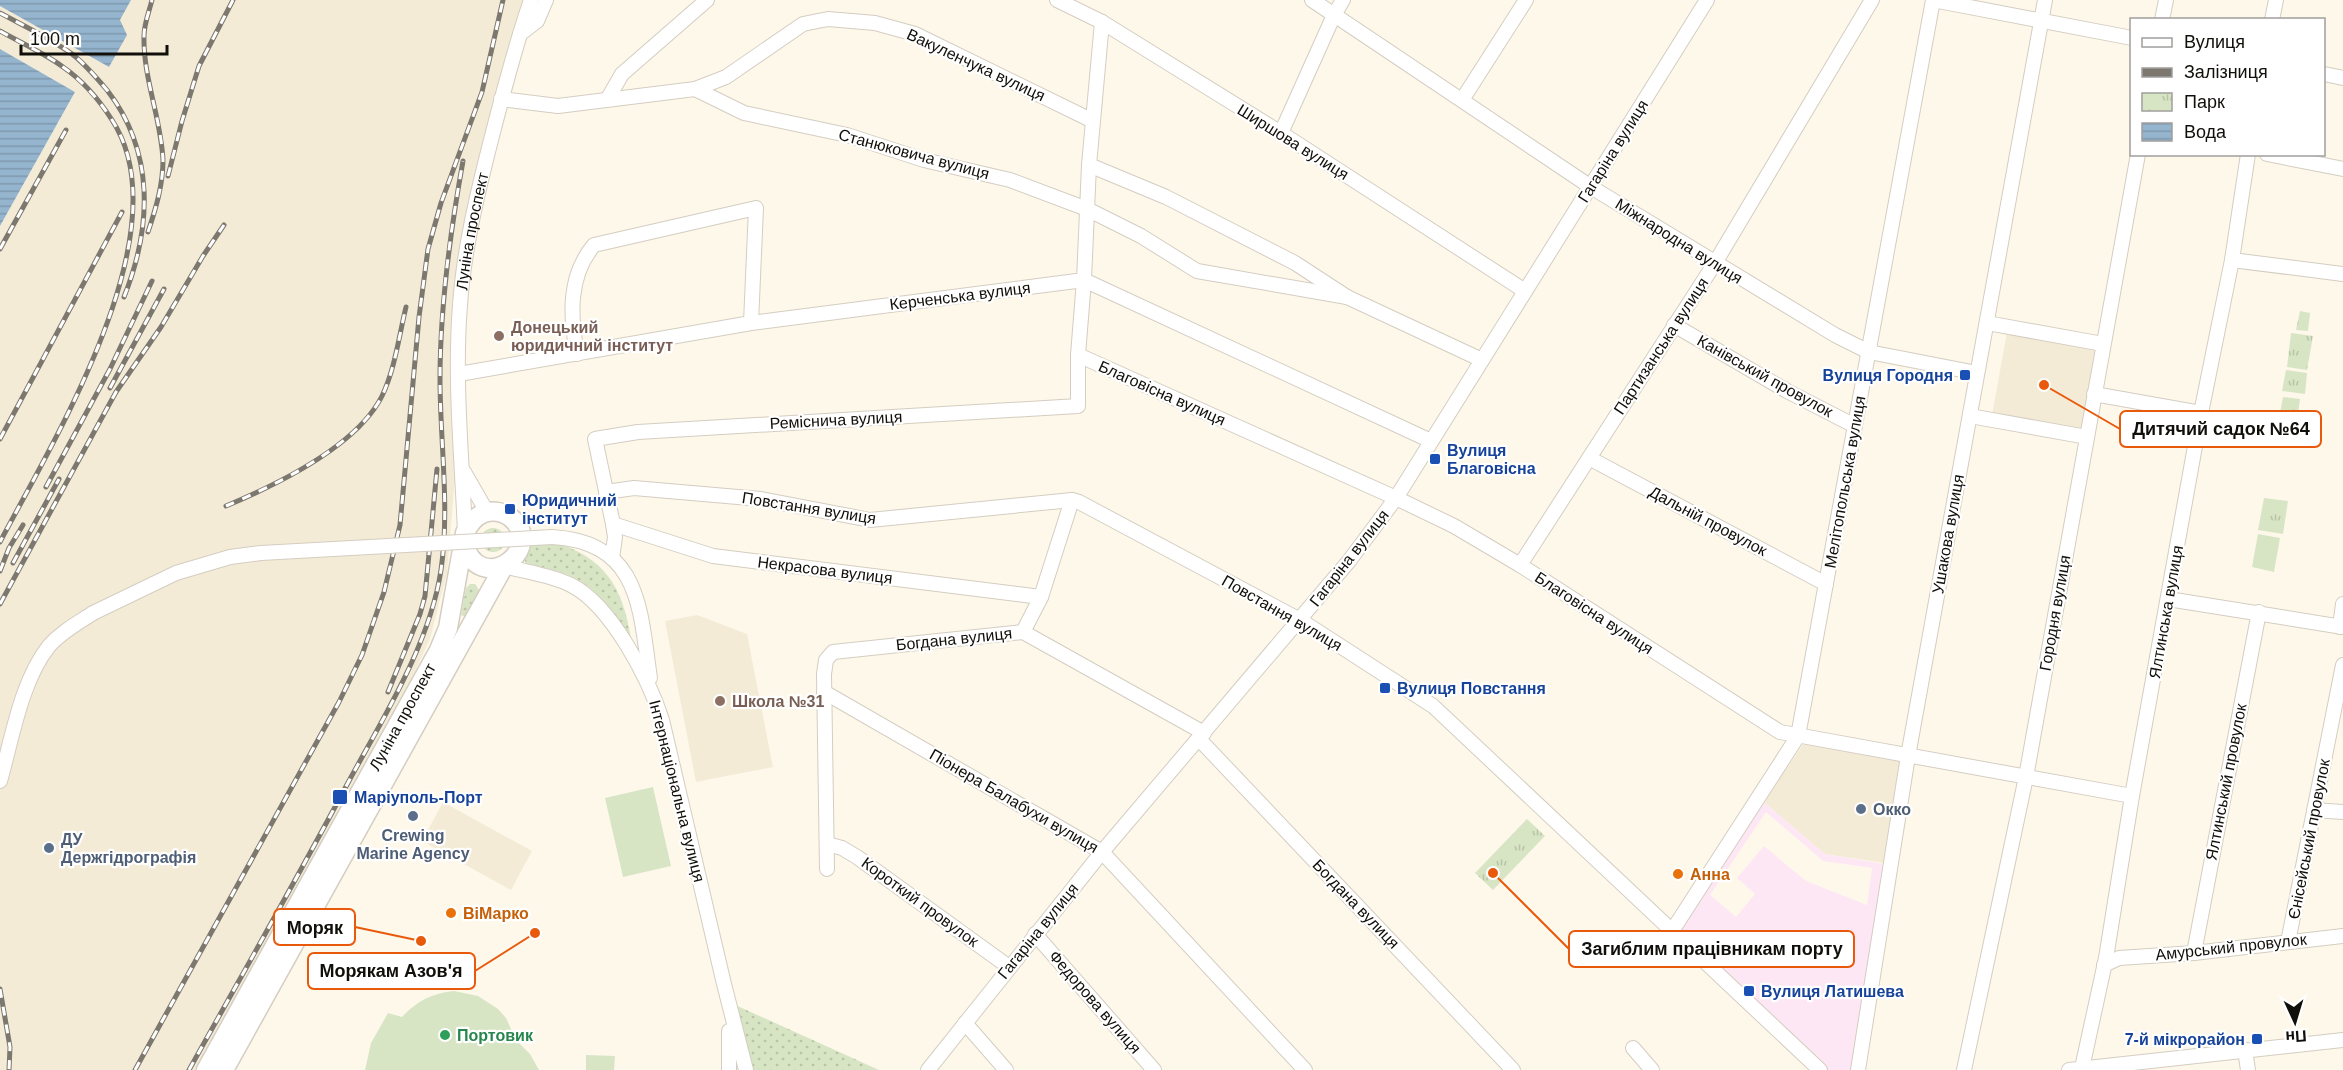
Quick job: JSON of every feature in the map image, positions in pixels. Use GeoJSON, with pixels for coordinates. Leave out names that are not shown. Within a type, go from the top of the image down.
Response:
{"type":"FeatureCollection","features":[{"type":"Feature","properties":{"kind":"main road"},"geometry":{"type":"LineString","coordinates":[[487,512],[498,512],[513,520],[521,536],[518,553],[504,566],[487,568],[478,564],[467,551],[465,538],[470,523],[477,516],[487,512]]}},
{"type":"Feature","properties":{"kind":"main road","name":"Луніна проспект"},"geometry":{"type":"LineString","coordinates":[[206,1070],[439,650],[448,627],[465,538]]}},
{"type":"Feature","properties":{"kind":"main road","name":"Луніна проспект"},"geometry":{"type":"LineString","coordinates":[[224,1070],[504,566]]}},
{"type":"Feature","properties":{"kind":"street","name":"Луніна проспект"},"geometry":{"type":"LineString","coordinates":[[465,538],[459,374],[460,308],[465,258],[474,204],[501,99],[531,0]]}},
{"type":"Feature","properties":{"kind":"street"},"geometry":{"type":"LineString","coordinates":[[520,34],[537,21],[546,0]]}},
{"type":"Feature","properties":{"kind":"street"},"geometry":{"type":"LineString","coordinates":[[607,100],[622,74],[707,0]]}},
{"type":"Feature","properties":{"kind":"street","name":"Ширшова вулиця"},"geometry":{"type":"LineString","coordinates":[[1056,0],[1102,22],[1281,133],[1526,291]]}},
{"type":"Feature","properties":{"kind":"street","name":"Міжнародна вулиця"},"geometry":{"type":"LineString","coordinates":[[1312,0],[1591,187],[1801,316],[1869,352],[1977,373]]}},
{"type":"Feature","properties":{"kind":"street"},"geometry":{"type":"LineString","coordinates":[[1281,133],[1334,15],[1343,0]]}},
{"type":"Feature","properties":{"kind":"street"},"geometry":{"type":"LineString","coordinates":[[1462,100],[1526,0]]}},
{"type":"Feature","properties":{"kind":"street","name":"Гагаріна вулиця"},"geometry":{"type":"LineString","coordinates":[[928,1070],[1102,852],[1349,561],[1396,498],[1707,0]]}},
{"type":"Feature","properties":{"kind":"street","name":"Партизанська вулиця"},"geometry":{"type":"LineString","coordinates":[[1520,565],[1715,263],[1872,0]]}},
{"type":"Feature","properties":{"kind":"street"},"geometry":{"type":"LineString","coordinates":[[1933,0],[2130,38]]}},
{"type":"Feature","properties":{"kind":"street","name":"Мелітопольська вулиця"},"geometry":{"type":"LineString","coordinates":[[1672,931],[1798,736],[1933,0]]}},
{"type":"Feature","properties":{"kind":"street","name":"Ушакова вулиця"},"geometry":{"type":"LineString","coordinates":[[1858,1070],[1908,756],[2045,0]]}},
{"type":"Feature","properties":{"kind":"street"},"geometry":{"type":"LineString","coordinates":[[2162,18],[2166,0]]}},
{"type":"Feature","properties":{"kind":"street"},"geometry":{"type":"LineString","coordinates":[[2272,18],[2276,0]]}},
{"type":"Feature","properties":{"kind":"street","name":"Вакуленчука вулиця"},"geometry":{"type":"LineString","coordinates":[[695,89],[726,78],[803,24],[815,20],[840,20],[875,23],[915,34],[1093,121]]}},
{"type":"Feature","properties":{"kind":"street"},"geometry":{"type":"LineString","coordinates":[[1078,356],[1089,165],[1102,22]]}},
{"type":"Feature","properties":{"kind":"street"},"geometry":{"type":"LineString","coordinates":[[2325,74],[2343,78]]}},
{"type":"Feature","properties":{"kind":"street"},"geometry":{"type":"LineString","coordinates":[[501,99],[558,106],[695,89]]}},
{"type":"Feature","properties":{"kind":"street","name":"Станюковича вулиця"},"geometry":{"type":"LineString","coordinates":[[695,89],[744,113],[847,135],[924,160],[1010,180],[1087,209],[1141,236],[1197,271],[1347,297]]}},
{"type":"Feature","properties":{"kind":"street","name":"Городня вулиця"},"geometry":{"type":"LineString","coordinates":[[1964,1070],[2025,777],[2138,156]]}},
{"type":"Feature","properties":{"kind":"street","name":"Ялтинська вулиця"},"geometry":{"type":"LineString","coordinates":[[2073,1070],[2108,948],[2132,796],[2201,413],[2232,260],[2248,156]]}},
{"type":"Feature","properties":{"kind":"street"},"geometry":{"type":"LineString","coordinates":[[2277,156],[2343,169]]}},
{"type":"Feature","properties":{"kind":"street","name":"Станюковича вулиця"},"geometry":{"type":"LineString","coordinates":[[1089,165],[1166,197],[1295,263],[1347,297],[1482,360]]}},
{"type":"Feature","properties":{"kind":"street"},"geometry":{"type":"LineString","coordinates":[[577,354],[572,302],[574,286],[586,255],[594,245],[756,208],[751,323]]}},
{"type":"Feature","properties":{"kind":"street"},"geometry":{"type":"LineString","coordinates":[[2232,260],[2343,274]]}},
{"type":"Feature","properties":{"kind":"street"},"geometry":{"type":"LineString","coordinates":[[1084,280],[1431,441]]}},
{"type":"Feature","properties":{"kind":"street","name":"Керченська вулиця"},"geometry":{"type":"LineString","coordinates":[[459,374],[751,323],[1084,280]]}},
{"type":"Feature","properties":{"kind":"street"},"geometry":{"type":"LineString","coordinates":[[1986,324],[2103,344]]}},
{"type":"Feature","properties":{"kind":"street","name":"Канівський провулок"},"geometry":{"type":"LineString","coordinates":[[1674,325],[1787,391],[1855,426]]}},
{"type":"Feature","properties":{"kind":"street","name":"Реміснича вулиця"},"geometry":{"type":"LineString","coordinates":[[606,492],[594,439],[638,432],[1078,406],[1078,356]]}},
{"type":"Feature","properties":{"kind":"street","name":"Благовісна вулиця"},"geometry":{"type":"LineString","coordinates":[[1078,356],[1454,526],[1520,565],[1780,732],[2132,796]]}},
{"type":"Feature","properties":{"kind":"street"},"geometry":{"type":"LineString","coordinates":[[2094,394],[2201,413]]}},
{"type":"Feature","properties":{"kind":"street"},"geometry":{"type":"LineString","coordinates":[[1970,416],[2087,436]]}},
{"type":"Feature","properties":{"kind":"street","name":"Дальній провулок"},"geometry":{"type":"LineString","coordinates":[[1589,458],[1826,584]]}},
{"type":"Feature","properties":{"kind":"street","name":"Луніна проспект"},"geometry":{"type":"LineString","coordinates":[[463,470],[487,512]]}},
{"type":"Feature","properties":{"kind":"street","name":"Повстання вулиця"},"geometry":{"type":"LineString","coordinates":[[606,492],[634,488],[761,499],[870,520],[1072,500],[1300,620],[1433,706],[1820,1070]]}},
{"type":"Feature","properties":{"kind":"street"},"geometry":{"type":"LineString","coordinates":[[606,492],[615,537],[612,558]]}},
{"type":"Feature","properties":{"kind":"street"},"geometry":{"type":"LineString","coordinates":[[1023,632],[1041,597],[1072,500]]}},
{"type":"Feature","properties":{"kind":"street","name":"Некрасова вулиця"},"geometry":{"type":"LineString","coordinates":[[613,524],[713,556],[1041,597]]}},
{"type":"Feature","properties":{"kind":"street"},"geometry":{"type":"LineString","coordinates":[[552,537],[581,547],[594,555],[621,583],[631,606],[641,668]]}},
{"type":"Feature","properties":{"kind":"street"},"geometry":{"type":"LineString","coordinates":[[0,781],[26,690],[40,658],[60,635],[93,613],[176,573],[230,557],[261,553],[552,537],[584,542],[612,558],[636,592],[653,692]]}},
{"type":"Feature","properties":{"kind":"street"},"geometry":{"type":"LineString","coordinates":[[518,553],[527,572]]}},
{"type":"Feature","properties":{"kind":"street","name":"Інтернаціональна вулиця"},"geometry":{"type":"LineString","coordinates":[[504,566],[568,584],[588,597],[614,627],[641,668],[653,692],[662,720],[724,984]]}},
{"type":"Feature","properties":{"kind":"street"},"geometry":{"type":"LineString","coordinates":[[2168,599],[2342,627],[2343,604]]}},
{"type":"Feature","properties":{"kind":"street","name":"Ялтинський провулок"},"geometry":{"type":"LineString","coordinates":[[2194,952],[2259,612]]}},
{"type":"Feature","properties":{"kind":"street","name":"Богдана вулиця"},"geometry":{"type":"LineString","coordinates":[[824,692],[826,660],[833,652],[1023,632],[1202,736],[1513,1070]]}},
{"type":"Feature","properties":{"kind":"street","name":"Єнісейський провулок"},"geometry":{"type":"LineString","coordinates":[[2288,942],[2343,665]]}},
{"type":"Feature","properties":{"kind":"street"},"geometry":{"type":"LineString","coordinates":[[824,692],[827,869]]}},
{"type":"Feature","properties":{"kind":"street","name":"Піонера Балабухи вулиця"},"geometry":{"type":"LineString","coordinates":[[824,692],[1102,852],[1305,1070]]}},
{"type":"Feature","properties":{"kind":"street"},"geometry":{"type":"LineString","coordinates":[[2314,810],[2343,812]]}},
{"type":"Feature","properties":{"kind":"street","name":"Короткий провулок"},"geometry":{"type":"LineString","coordinates":[[827,844],[858,856],[1009,967]]}},
{"type":"Feature","properties":{"kind":"street","name":"Федорова вулиця"},"geometry":{"type":"LineString","coordinates":[[1035,934],[1154,1070]]}},
{"type":"Feature","properties":{"kind":"street","name":"Амурський провулок"},"geometry":{"type":"LineString","coordinates":[[2104,965],[2119,958],[2343,936]]}},
{"type":"Feature","properties":{"kind":"street"},"geometry":{"type":"LineString","coordinates":[[2108,948],[2114,956],[2119,958]]}},
{"type":"Feature","properties":{"kind":"street"},"geometry":{"type":"LineString","coordinates":[[724,984],[730,1043],[729,1070]]}},
{"type":"Feature","properties":{"kind":"street"},"geometry":{"type":"LineString","coordinates":[[724,984],[746,1070]]}},
{"type":"Feature","properties":{"kind":"street"},"geometry":{"type":"LineString","coordinates":[[965,1023],[1006,1070]]}},
{"type":"Feature","properties":{"kind":"street"},"geometry":{"type":"LineString","coordinates":[[2073,1070],[2343,1040]]}},
{"type":"Feature","properties":{"kind":"street"},"geometry":{"type":"LineString","coordinates":[[1633,1048],[1652,1070]]}},
{"type":"Feature","properties":{"kind":"street"},"geometry":{"type":"LineString","coordinates":[[2245,1050],[2248,1070]]}},
{"type":"Feature","properties":{"kind":"shaded area"},"geometry":{"type":"Polygon","coordinates":[[[131,0],[525,0],[495,97],[468,203],[459,257],[454,307],[455,478],[447,573],[430,639],[403,697],[195,1070],[0,1070],[0,226],[75,92],[0,49],[0,6],[109,67],[120,20],[131,0]]]}},
{"type":"Feature","properties":{"kind":"shaded area"},"geometry":{"type":"Polygon","coordinates":[[[2007,332],[2097,348],[2083,431],[1992,415],[2007,332]]]}},
{"type":"Feature","properties":{"kind":"shaded area","name":"Школа №31"},"geometry":{"type":"Polygon","coordinates":[[[697,615],[747,634],[773,767],[696,782],[665,621],[697,615]]]}},
{"type":"Feature","properties":{"kind":"shaded area"},"geometry":{"type":"Polygon","coordinates":[[[1804,743],[1902,760],[1884,863],[1825,854],[1764,802],[1804,743]]]}},
{"type":"Feature","properties":{"kind":"shaded area"},"geometry":{"type":"Polygon","coordinates":[[[443,802],[532,851],[511,890],[422,841],[443,802]]]}},
{"type":"Feature","properties":{"kind":"shaded area"},"geometry":{"type":"Polygon","coordinates":[[[1764,802],[1825,854],[1884,864],[1853,1070],[1827,1070],[1680,929],[1764,802]],[[1766,812],[1710,895],[1736,917],[1755,894],[1737,878],[1764,846],[1806,881],[1867,905],[1872,868],[1823,861],[1766,812]]]}},
{"type":"Feature","properties":{"kind":"green space"},"geometry":{"type":"Polygon","coordinates":[[[2300,311],[2310,313],[2308,331],[2296,330],[2300,311]]]}},
{"type":"Feature","properties":{"kind":"green space"},"geometry":{"type":"Polygon","coordinates":[[[2291,333],[2313,336],[2307,370],[2287,367],[2291,333]]]}},
{"type":"Feature","properties":{"kind":"green space"},"geometry":{"type":"Polygon","coordinates":[[[2286,370],[2307,373],[2305,394],[2282,391],[2286,370]]]}},
{"type":"Feature","properties":{"kind":"green space"},"geometry":{"type":"Polygon","coordinates":[[[2283,397],[2300,399],[2295,437],[2276,435],[2283,397]]]}},
{"type":"Feature","properties":{"kind":"green space"},"geometry":{"type":"Polygon","coordinates":[[[2264,498],[2288,501],[2283,534],[2258,530],[2264,498]]]}},
{"type":"Feature","properties":{"kind":"green space"},"geometry":{"type":"Polygon","coordinates":[[[493,528],[502,531],[505,540],[502,549],[493,552],[484,549],[481,540],[484,531],[493,528]]]}},
{"type":"Feature","properties":{"kind":"green space"},"geometry":{"type":"Polygon","coordinates":[[[2258,534],[2280,538],[2274,572],[2252,567],[2258,534]]]}},
{"type":"Feature","properties":{"kind":"green space"},"geometry":{"type":"Polygon","coordinates":[[[553,542],[586,556],[608,577],[617,589],[623,604],[631,639],[612,612],[589,587],[571,576],[526,563],[521,553],[525,543],[553,542]]]}},
{"type":"Feature","properties":{"kind":"green space"},"geometry":{"type":"Polygon","coordinates":[[[470,584],[475,584],[479,590],[465,617],[461,615],[466,588],[470,584]]]}},
{"type":"Feature","properties":{"kind":"green space"},"geometry":{"type":"Polygon","coordinates":[[[653,787],[671,866],[623,877],[605,798],[653,787]]]}},
{"type":"Feature","properties":{"kind":"green space"},"geometry":{"type":"Polygon","coordinates":[[[1527,819],[1545,836],[1493,890],[1475,873],[1527,819]]]}},
{"type":"Feature","properties":{"kind":"green space","name":"Портовик"},"geometry":{"type":"Polygon","coordinates":[[[454,991],[478,996],[498,1009],[506,1018],[516,1040],[530,1054],[539,1070],[365,1070],[371,1043],[388,1013],[402,1017],[413,1006],[425,999],[454,991]]]}},
{"type":"Feature","properties":{"kind":"green space"},"geometry":{"type":"Polygon","coordinates":[[[733,1004],[879,1070],[750,1070],[733,1004]]]}},
{"type":"Feature","properties":{"kind":"green space"},"geometry":{"type":"Polygon","coordinates":[[[586,1055],[615,1056],[614,1070],[586,1070],[586,1055]]]}},
{"type":"Feature","properties":{"kind":"water"},"geometry":{"type":"Polygon","coordinates":[[[0,0],[131,0],[120,20],[127,35],[109,67],[0,6],[0,0]]]}},
{"type":"Feature","properties":{"kind":"water"},"geometry":{"type":"Polygon","coordinates":[[[0,49],[75,92],[0,226],[0,49]]]}},
{"type":"Feature","properties":{"kind":"railway"},"geometry":{"type":"LineString","coordinates":[[148,232],[163,169],[162,144],[144,52],[145,27],[152,0]]}},
{"type":"Feature","properties":{"kind":"railway"},"geometry":{"type":"LineString","coordinates":[[168,176],[199,66],[233,0]]}},
{"type":"Feature","properties":{"kind":"railway"},"geometry":{"type":"LineString","coordinates":[[135,1070],[339,702],[362,655],[384,592],[400,525],[419,317],[428,249],[441,203],[482,92],[503,0]]}},
{"type":"Feature","properties":{"kind":"railway"},"geometry":{"type":"LineString","coordinates":[[0,13],[55,43],[81,62],[107,90],[123,114],[134,139],[141,164],[144,217],[140,244],[124,297]]}},
{"type":"Feature","properties":{"kind":"railway"},"geometry":{"type":"LineString","coordinates":[[0,31],[48,57],[70,72],[90,91],[112,120],[130,166],[132,218],[122,275],[103,334],[78,393],[0,542]]}},
{"type":"Feature","properties":{"kind":"railway"},"geometry":{"type":"LineString","coordinates":[[0,249],[66,130]]}},
{"type":"Feature","properties":{"kind":"railway"},"geometry":{"type":"LineString","coordinates":[[189,1070],[391,704],[417,651],[427,624],[441,570],[444,546],[444,474],[440,403],[442,324],[450,242],[463,161]]}},
{"type":"Feature","properties":{"kind":"railway"},"geometry":{"type":"LineString","coordinates":[[0,439],[122,212]]}},
{"type":"Feature","properties":{"kind":"railway"},"geometry":{"type":"LineString","coordinates":[[0,604],[116,392],[161,327],[224,225]]}},
{"type":"Feature","properties":{"kind":"railway"},"geometry":{"type":"LineString","coordinates":[[46,487],[110,369],[152,281]]}},
{"type":"Feature","properties":{"kind":"railway"},"geometry":{"type":"LineString","coordinates":[[110,388],[164,289]]}},
{"type":"Feature","properties":{"kind":"railway"},"geometry":{"type":"LineString","coordinates":[[226,506],[268,487],[313,462],[335,447],[370,414],[382,396],[390,375],[406,307]]}},
{"type":"Feature","properties":{"kind":"railway"},"geometry":{"type":"LineString","coordinates":[[388,692],[420,614],[425,596],[437,469]]}},
{"type":"Feature","properties":{"kind":"railway"},"geometry":{"type":"LineString","coordinates":[[13,563],[59,479]]}},
{"type":"Feature","properties":{"kind":"railway"},"geometry":{"type":"LineString","coordinates":[[0,571],[9,548],[23,525]]}},
{"type":"Feature","properties":{"kind":"railway"},"geometry":{"type":"LineString","coordinates":[[0,989],[10,1047],[9,1070]]}},
{"type":"Feature","properties":{"kind":"place","name":"Донецький юридичний інститут"},"geometry":{"type":"Point","coordinates":[499,336]}},
{"type":"Feature","properties":{"kind":"place","name":"Вулиця Городня"},"geometry":{"type":"Point","coordinates":[1965,375]}},
{"type":"Feature","properties":{"kind":"place","name":"Дитячий садок №64"},"geometry":{"type":"Point","coordinates":[2044,385]}},
{"type":"Feature","properties":{"kind":"place","name":"Вулиця Благовісна"},"geometry":{"type":"Point","coordinates":[1435,459]}},
{"type":"Feature","properties":{"kind":"place","name":"Юридичний інститут"},"geometry":{"type":"Point","coordinates":[510,509]}},
{"type":"Feature","properties":{"kind":"place","name":"Вулиця Повстання"},"geometry":{"type":"Point","coordinates":[1385,688]}},
{"type":"Feature","properties":{"kind":"place","name":"Школа №31"},"geometry":{"type":"Point","coordinates":[720,701]}},
{"type":"Feature","properties":{"kind":"place","name":"Маріуполь-Порт"},"geometry":{"type":"Point","coordinates":[340,797]}},
{"type":"Feature","properties":{"kind":"place","name":"Окко"},"geometry":{"type":"Point","coordinates":[1861,809]}},
{"type":"Feature","properties":{"kind":"place","name":"Crewing Marine Agency"},"geometry":{"type":"Point","coordinates":[413,816]}},
{"type":"Feature","properties":{"kind":"place","name":"ДУ Держгідрографія"},"geometry":{"type":"Point","coordinates":[49,848]}},
{"type":"Feature","properties":{"kind":"place","name":"Загиблим працівникам порту"},"geometry":{"type":"Point","coordinates":[1493,873]}},
{"type":"Feature","properties":{"kind":"place","name":"Анна"},"geometry":{"type":"Point","coordinates":[1678,874]}},
{"type":"Feature","properties":{"kind":"place","name":"ВіМарко"},"geometry":{"type":"Point","coordinates":[451,913]}},
{"type":"Feature","properties":{"kind":"place","name":"Морякам Азов'я"},"geometry":{"type":"Point","coordinates":[535,933]}},
{"type":"Feature","properties":{"kind":"place","name":"Моряк"},"geometry":{"type":"Point","coordinates":[421,941]}},
{"type":"Feature","properties":{"kind":"place","name":"Вулиця Латишева"},"geometry":{"type":"Point","coordinates":[1749,991]}},
{"type":"Feature","properties":{"kind":"place","name":"Портовик"},"geometry":{"type":"Point","coordinates":[445,1035]}},
{"type":"Feature","properties":{"kind":"place","name":"7-й мікрорайон"},"geometry":{"type":"Point","coordinates":[2257,1039]}}]}
